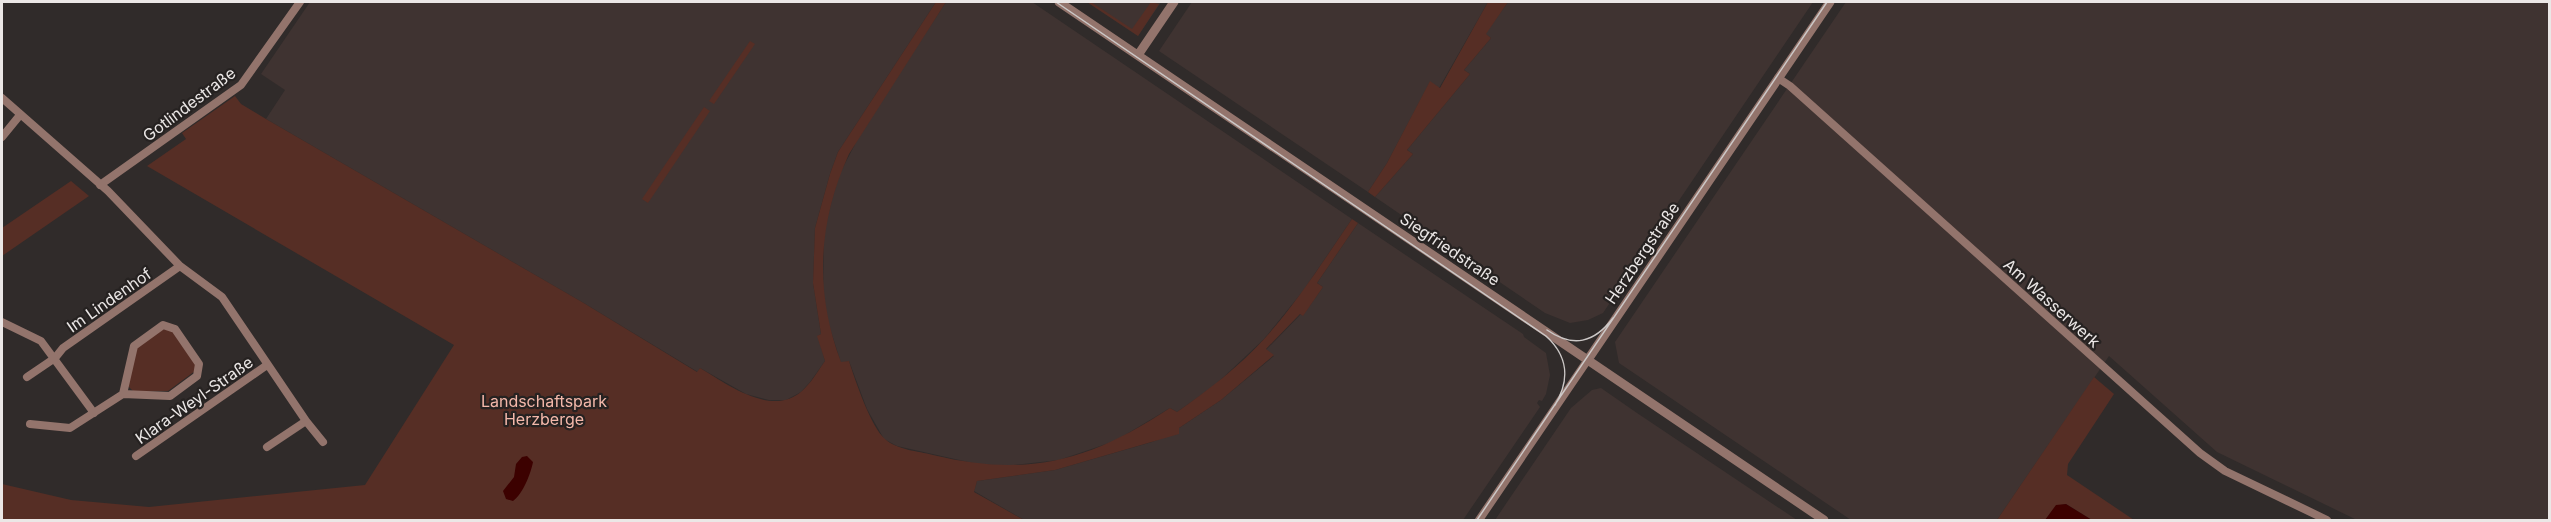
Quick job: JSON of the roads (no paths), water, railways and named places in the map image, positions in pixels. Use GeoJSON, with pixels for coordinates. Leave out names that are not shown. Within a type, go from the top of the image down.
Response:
{"type":"FeatureCollection","features":[{"type":"Feature","properties":{"kind":"street","name":"Gotlindestraße"},"geometry":{"type":"LineString","coordinates":[[100,185],[241,85],[300,2]]}},
{"type":"Feature","properties":{"kind":"street","name":"Siegfriedstraße"},"geometry":{"type":"LineString","coordinates":[[1059,2],[1824,520]]}},
{"type":"Feature","properties":{"kind":"street"},"geometry":{"type":"LineString","coordinates":[[1138,55],[1174,2]]}},
{"type":"Feature","properties":{"kind":"street","name":"Herzbergstraße"},"geometry":{"type":"LineString","coordinates":[[1479,520],[1830,2]]}},
{"type":"Feature","properties":{"kind":"street","name":"Am Wasserwerk"},"geometry":{"type":"LineString","coordinates":[[1778,78],[1799,94],[2200,453],[2225,471],[2327,520]]}},
{"type":"Feature","properties":{"kind":"street","name":"Klara-Weyl-Straße"},"geometry":{"type":"LineString","coordinates":[[2,99],[100,185],[180,266],[222,297],[306,421],[323,442]]}},
{"type":"Feature","properties":{"kind":"street"},"geometry":{"type":"LineString","coordinates":[[2,137],[20,115]]}},
{"type":"Feature","properties":{"kind":"street","name":"Im Lindenhof"},"geometry":{"type":"LineString","coordinates":[[27,377],[56,358],[63,348],[180,266]]}},
{"type":"Feature","properties":{"kind":"street"},"geometry":{"type":"LineString","coordinates":[[2,322],[41,341],[56,358],[94,413]]}},
{"type":"Feature","properties":{"kind":"street"},"geometry":{"type":"LineString","coordinates":[[30,424],[70,428],[123,394],[170,396],[197,376],[199,364],[175,329],[163,326],[134,346],[123,394]]}},
{"type":"Feature","properties":{"kind":"street","name":"Klara-Weyl-Straße"},"geometry":{"type":"LineString","coordinates":[[136,456],[267,365]]}},
{"type":"Feature","properties":{"kind":"street"},"geometry":{"type":"LineString","coordinates":[[267,447],[306,421]]}},
{"type":"Feature","properties":{"kind":"tram line"},"geometry":{"type":"LineString","coordinates":[[1056,2],[1546,336],[1559,352],[1564,369],[1563,386],[1555,405]]}},
{"type":"Feature","properties":{"kind":"tram line"},"geometry":{"type":"LineString","coordinates":[[1477,520],[1827,2]]}},
{"type":"Feature","properties":{"kind":"tram line"},"geometry":{"type":"LineString","coordinates":[[1547,330],[1566,339],[1583,340],[1598,333],[1613,318]]}},
{"type":"Feature","properties":{"kind":"park label","name":"Landschaftspark Herzberge"},"geometry":{"type":"Point","coordinates":[544,410]}}]}
